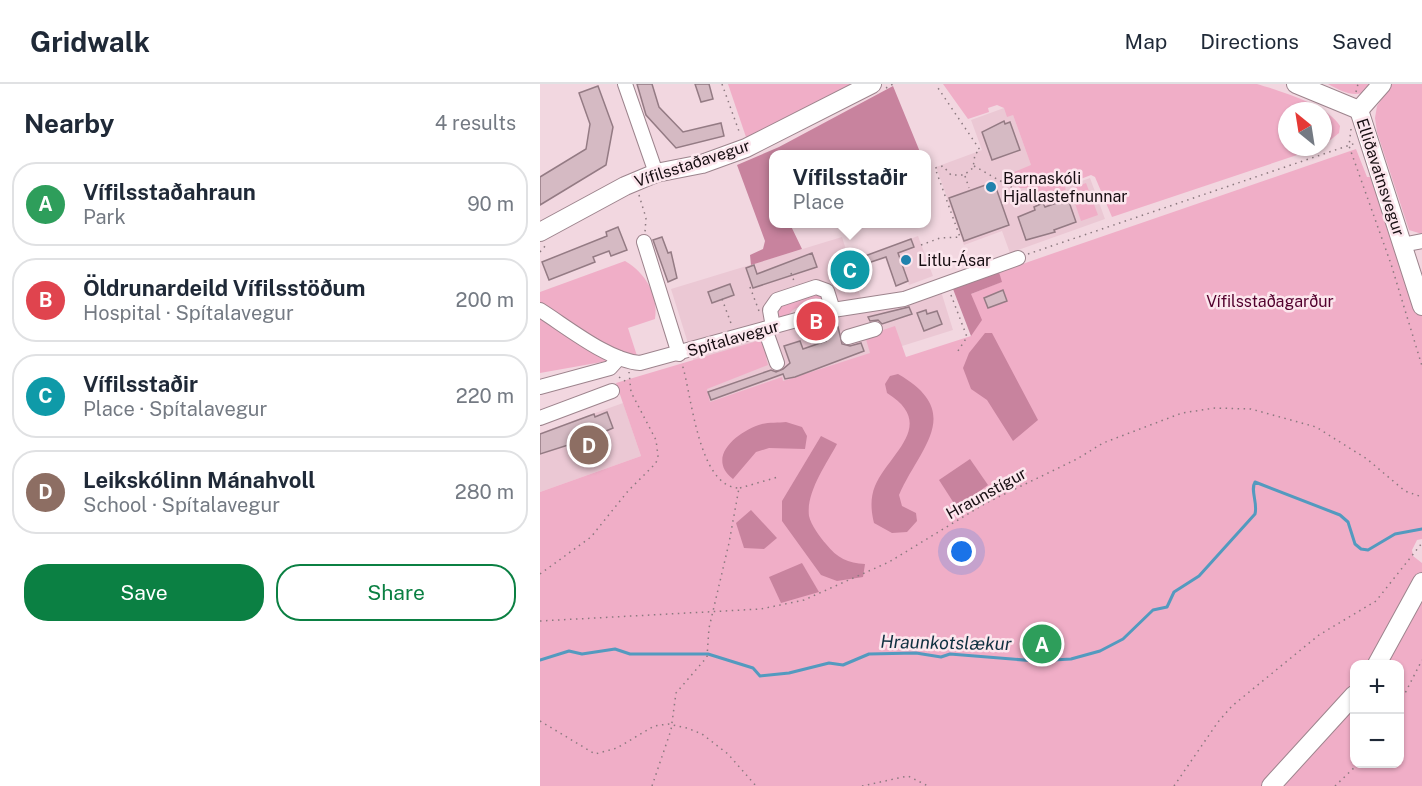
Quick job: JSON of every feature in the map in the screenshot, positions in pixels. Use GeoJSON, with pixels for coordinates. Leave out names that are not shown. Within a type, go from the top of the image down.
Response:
{"type":"FeatureCollection","features":[{"type":"Feature","properties":{"kind":"main road","name":"Vífilsstaðavegur"},"geometry":{"type":"LineString","coordinates":[[542,233],[596,200],[656,174],[702,164],[746,148],[872,84]]}},
{"type":"Feature","properties":{"kind":"main road"},"geometry":{"type":"LineString","coordinates":[[1296,84],[1359,110],[1382,84]]}},
{"type":"Feature","properties":{"kind":"main road","name":"Elliðavatnsvegur"},"geometry":{"type":"LineString","coordinates":[[1359,110],[1422,306]]}},
{"type":"Feature","properties":{"kind":"main road"},"geometry":{"type":"LineString","coordinates":[[1379,660],[1422,582]]}},
{"type":"Feature","properties":{"kind":"main road"},"geometry":{"type":"LineString","coordinates":[[1271,786],[1350,699]]}},
{"type":"Feature","properties":{"kind":"street"},"geometry":{"type":"LineString","coordinates":[[625,84],[656,174]]}},
{"type":"Feature","properties":{"kind":"street","name":"Elliðavatnsvegur"},"geometry":{"type":"LineString","coordinates":[[1402,245],[1422,241]]}},
{"type":"Feature","properties":{"kind":"street"},"geometry":{"type":"LineString","coordinates":[[644,242],[679,354]]}},
{"type":"Feature","properties":{"kind":"street","name":"Spítalavegur"},"geometry":{"type":"LineString","coordinates":[[540,387],[585,377],[610,368],[624,359],[640,363],[833,310],[904,299],[1018,258]]}},
{"type":"Feature","properties":{"kind":"street"},"geometry":{"type":"LineString","coordinates":[[777,363],[769,328],[770,310],[774,302],[816,287],[827,291],[833,310]]}},
{"type":"Feature","properties":{"kind":"street"},"geometry":{"type":"LineString","coordinates":[[848,337],[871,331],[858,306]]}},
{"type":"Feature","properties":{"kind":"street"},"geometry":{"type":"LineString","coordinates":[[540,310],[624,359]]}},
{"type":"Feature","properties":{"kind":"street"},"geometry":{"type":"LineString","coordinates":[[585,377],[592,398]]}},
{"type":"Feature","properties":{"kind":"street"},"geometry":{"type":"LineString","coordinates":[[540,418],[612,391]]}},
{"type":"Feature","properties":{"kind":"path"},"geometry":{"type":"LineString","coordinates":[[722,84],[746,148]]}},
{"type":"Feature","properties":{"kind":"path"},"geometry":{"type":"LineString","coordinates":[[938,88],[980,150]]}},
{"type":"Feature","properties":{"kind":"path"},"geometry":{"type":"LineString","coordinates":[[1018,258],[1368,139]]}},
{"type":"Feature","properties":{"kind":"path"},"geometry":{"type":"LineString","coordinates":[[1349,146],[1391,264],[1422,366]]}},
{"type":"Feature","properties":{"kind":"path"},"geometry":{"type":"LineString","coordinates":[[921,245],[940,238],[960,237],[935,168],[943,166],[951,175],[964,176],[974,166],[975,154],[984,150]]}},
{"type":"Feature","properties":{"kind":"path"},"geometry":{"type":"LineString","coordinates":[[974,166],[1036,201]]}},
{"type":"Feature","properties":{"kind":"path"},"geometry":{"type":"LineString","coordinates":[[964,176],[969,188]]}},
{"type":"Feature","properties":{"kind":"path"},"geometry":{"type":"LineString","coordinates":[[638,192],[646,218],[644,242]]}},
{"type":"Feature","properties":{"kind":"path"},"geometry":{"type":"LineString","coordinates":[[947,285],[967,337],[956,354]]}},
{"type":"Feature","properties":{"kind":"path"},"geometry":{"type":"LineString","coordinates":[[750,287],[769,328]]}},
{"type":"Feature","properties":{"kind":"path"},"geometry":{"type":"LineString","coordinates":[[722,299],[736,338]]}},
{"type":"Feature","properties":{"kind":"path"},"geometry":{"type":"LineString","coordinates":[[679,354],[707,462],[721,481],[732,488],[739,488],[778,477]]}},
{"type":"Feature","properties":{"kind":"path"},"geometry":{"type":"LineString","coordinates":[[540,574],[591,537],[628,491],[656,463],[658,456],[656,440],[628,383],[624,359]]}},
{"type":"Feature","properties":{"kind":"path","name":"Hraunstígur"},"geometry":{"type":"LineString","coordinates":[[540,621],[760,609],[804,600],[889,562],[986,503],[1077,459],[1103,443],[1182,413],[1215,408],[1251,409],[1305,423],[1329,434],[1367,459],[1405,491],[1422,497]]}},
{"type":"Feature","properties":{"kind":"path"},"geometry":{"type":"LineString","coordinates":[[652,786],[672,725],[676,693],[707,657],[709,628],[739,488]]}},
{"type":"Feature","properties":{"kind":"path"},"geometry":{"type":"LineString","coordinates":[[1174,786],[1218,722],[1232,706],[1319,635],[1376,601],[1422,543]]}},
{"type":"Feature","properties":{"kind":"path"},"geometry":{"type":"LineString","coordinates":[[1404,695],[1422,660]]}},
{"type":"Feature","properties":{"kind":"path"},"geometry":{"type":"LineString","coordinates":[[540,721],[595,754],[617,748],[654,726],[672,725],[702,734],[728,754],[756,786]]}},
{"type":"Feature","properties":{"kind":"path"},"geometry":{"type":"LineString","coordinates":[[1335,786],[1354,768]]}},
{"type":"Feature","properties":{"kind":"path"},"geometry":{"type":"LineString","coordinates":[[862,786],[908,776],[928,786]]}},
{"type":"Feature","properties":{"kind":"shaded area"},"geometry":{"type":"Polygon","coordinates":[[[893,86],[919,150],[772,150],[893,86]]]}},
{"type":"Feature","properties":{"kind":"shaded area","name":"Barnaskóli Hjallastefnunnar"},"geometry":{"type":"Polygon","coordinates":[[[1004,108],[1013,115],[1042,195],[1090,178],[1105,219],[1010,253],[1002,231],[964,245],[936,167],[982,150],[971,120],[1004,108]]]}},
{"type":"Feature","properties":{"kind":"shaded area"},"geometry":{"type":"Polygon","coordinates":[[[769,151],[769,228],[792,228],[802,249],[751,265],[750,255],[763,249],[765,241],[737,165],[769,151]]]}},
{"type":"Feature","properties":{"kind":"shaded area","name":"Litlu-Ásar"},"geometry":{"type":"Polygon","coordinates":[[[918,236],[933,276],[909,285],[908,282],[896,286],[885,257],[868,263],[865,256],[918,236]]]}},
{"type":"Feature","properties":{"kind":"shaded area"},"geometry":{"type":"Polygon","coordinates":[[[842,237],[865,311],[940,288],[953,330],[708,407],[671,289],[842,237]]]}},
{"type":"Feature","properties":{"kind":"shaded area"},"geometry":{"type":"Polygon","coordinates":[[[999,272],[1002,282],[971,294],[982,320],[971,336],[953,289],[999,272]]]}},
{"type":"Feature","properties":{"kind":"shaded area"},"geometry":{"type":"Polygon","coordinates":[[[985,333],[992,333],[1038,420],[1013,441],[987,400],[971,389],[963,368],[969,353],[985,333]]]}},
{"type":"Feature","properties":{"kind":"shaded area"},"geometry":{"type":"Polygon","coordinates":[[[898,374],[918,388],[930,403],[933,417],[932,432],[899,495],[902,506],[916,513],[917,521],[907,532],[892,533],[874,523],[871,505],[875,486],[898,451],[909,428],[909,416],[902,405],[887,393],[885,384],[890,376],[898,374]]]}},
{"type":"Feature","properties":{"kind":"shaded area"},"geometry":{"type":"Polygon","coordinates":[[[623,403],[641,456],[540,492],[540,433],[623,403]]]}},
{"type":"Feature","properties":{"kind":"shaded area"},"geometry":{"type":"Polygon","coordinates":[[[786,422],[802,427],[807,436],[805,449],[769,448],[756,452],[733,479],[725,471],[722,462],[724,454],[728,446],[743,432],[765,423],[786,422]]]}},
{"type":"Feature","properties":{"kind":"shaded area"},"geometry":{"type":"Polygon","coordinates":[[[821,436],[837,444],[814,488],[809,516],[834,553],[848,561],[865,564],[863,577],[837,581],[821,575],[782,521],[782,501],[821,436]]]}},
{"type":"Feature","properties":{"kind":"shaded area"},"geometry":{"type":"Polygon","coordinates":[[[970,459],[988,485],[957,508],[939,480],[970,459]]]}},
{"type":"Feature","properties":{"kind":"shaded area"},"geometry":{"type":"Polygon","coordinates":[[[751,510],[777,538],[764,549],[744,548],[736,523],[751,510]]]}},
{"type":"Feature","properties":{"kind":"shaded area"},"geometry":{"type":"Polygon","coordinates":[[[802,563],[819,592],[781,603],[769,577],[802,563]]]}},
{"type":"Feature","properties":{"kind":"green space"},"geometry":{"type":"Polygon","coordinates":[[[728,84],[851,84],[747,140],[728,84]]]}},
{"type":"Feature","properties":{"kind":"green space"},"geometry":{"type":"Polygon","coordinates":[[[943,84],[1257,84],[1308,102],[1278,102],[1278,156],[1294,156],[1112,217],[1095,177],[1091,175],[1065,185],[1066,194],[1041,200],[1031,195],[1028,188],[1020,188],[1002,177],[1031,165],[1013,115],[1007,117],[1004,108],[997,105],[988,108],[989,112],[968,119],[943,84]]]}},
{"type":"Feature","properties":{"kind":"green space"},"geometry":{"type":"Polygon","coordinates":[[[1328,84],[1375,84],[1364,92],[1352,94],[1328,84]]]}},
{"type":"Feature","properties":{"kind":"green space"},"geometry":{"type":"Polygon","coordinates":[[[1392,84],[1422,84],[1422,234],[1409,230],[1377,132],[1375,118],[1377,106],[1392,84]]]}},
{"type":"Feature","properties":{"kind":"green space"},"geometry":{"type":"Polygon","coordinates":[[[1332,117],[1340,126],[1339,133],[1332,139],[1332,117]]]}},
{"type":"Feature","properties":{"kind":"green space","name":"Vífilsstaðagarður"},"geometry":{"type":"Polygon","coordinates":[[[1356,149],[1367,177],[1380,177],[1422,303],[1422,539],[1417,540],[1412,550],[1413,556],[1422,563],[1422,575],[1375,660],[1350,660],[1350,694],[1265,786],[540,786],[540,492],[641,456],[616,383],[764,339],[770,354],[766,358],[768,365],[707,389],[710,402],[782,377],[783,381],[870,353],[865,336],[895,326],[906,357],[971,336],[971,294],[1001,282],[999,272],[1356,149]]]}},
{"type":"Feature","properties":{"kind":"green space"},"geometry":{"type":"Polygon","coordinates":[[[1086,183],[1098,215],[1081,221],[1070,189],[1086,183]]]}},
{"type":"Feature","properties":{"kind":"green space"},"geometry":{"type":"Polygon","coordinates":[[[625,261],[639,271],[653,293],[655,302],[655,319],[628,328],[638,359],[621,354],[540,306],[540,292],[625,261]]]}},
{"type":"Feature","properties":{"kind":"green space"},"geometry":{"type":"Polygon","coordinates":[[[820,293],[826,303],[824,306],[799,307],[790,312],[787,318],[778,318],[777,307],[820,293]]]}},
{"type":"Feature","properties":{"kind":"green space"},"geometry":{"type":"Polygon","coordinates":[[[540,314],[613,360],[540,373],[540,314]]]}},
{"type":"Feature","properties":{"kind":"green space"},"geometry":{"type":"Polygon","coordinates":[[[1422,597],[1422,786],[1284,786],[1350,710],[1350,768],[1404,768],[1404,660],[1386,660],[1422,597]]]}},
{"type":"Feature","properties":{"kind":"building"},"geometry":{"type":"Polygon","coordinates":[[[637,84],[652,84],[659,107],[683,132],[721,123],[724,136],[676,148],[646,115],[637,84]]]}},
{"type":"Feature","properties":{"kind":"building"},"geometry":{"type":"Polygon","coordinates":[[[695,84],[709,84],[713,99],[701,102],[695,84]]]}},
{"type":"Feature","properties":{"kind":"building"},"geometry":{"type":"Polygon","coordinates":[[[598,86],[613,127],[606,165],[540,205],[540,177],[586,149],[590,124],[579,93],[598,86]]]}},
{"type":"Feature","properties":{"kind":"building"},"geometry":{"type":"Polygon","coordinates":[[[1004,121],[1005,124],[1010,122],[1020,150],[992,160],[982,132],[1004,121]]]}},
{"type":"Feature","properties":{"kind":"building"},"geometry":{"type":"Polygon","coordinates":[[[994,182],[1009,225],[964,241],[949,198],[994,182]]]}},
{"type":"Feature","properties":{"kind":"building"},"geometry":{"type":"Polygon","coordinates":[[[1068,199],[1076,222],[1054,230],[1055,232],[1026,240],[1018,217],[1035,210],[1034,207],[1043,203],[1045,207],[1068,199]]]}},
{"type":"Feature","properties":{"kind":"building"},"geometry":{"type":"Polygon","coordinates":[[[618,227],[627,250],[611,256],[609,251],[593,257],[595,262],[549,280],[542,262],[607,236],[606,232],[618,227]]]}},
{"type":"Feature","properties":{"kind":"building"},"geometry":{"type":"Polygon","coordinates":[[[662,237],[668,253],[671,252],[677,278],[668,282],[653,240],[662,237]]]}},
{"type":"Feature","properties":{"kind":"building"},"geometry":{"type":"Polygon","coordinates":[[[911,239],[914,247],[898,253],[908,281],[896,286],[886,257],[868,263],[865,256],[911,239]]]}},
{"type":"Feature","properties":{"kind":"building"},"geometry":{"type":"Polygon","coordinates":[[[812,253],[817,267],[753,288],[746,268],[754,265],[757,274],[812,253]]]}},
{"type":"Feature","properties":{"kind":"building"},"geometry":{"type":"Polygon","coordinates":[[[730,284],[734,295],[712,303],[708,292],[730,284]]]}},
{"type":"Feature","properties":{"kind":"building"},"geometry":{"type":"Polygon","coordinates":[[[1003,290],[1007,301],[988,308],[984,298],[1003,290]]]}},
{"type":"Feature","properties":{"kind":"building"},"geometry":{"type":"Polygon","coordinates":[[[909,307],[912,314],[882,324],[878,320],[870,321],[868,317],[909,307]]]}},
{"type":"Feature","properties":{"kind":"building"},"geometry":{"type":"Polygon","coordinates":[[[926,310],[927,314],[937,311],[942,324],[924,331],[917,313],[926,310]]]}},
{"type":"Feature","properties":{"kind":"building"},"geometry":{"type":"Polygon","coordinates":[[[838,327],[842,344],[850,346],[861,343],[864,351],[795,377],[785,379],[783,374],[711,400],[708,392],[771,370],[776,372],[783,369],[790,363],[784,346],[800,341],[803,349],[826,341],[823,333],[838,327]]]}},
{"type":"Feature","properties":{"kind":"building"},"geometry":{"type":"Polygon","coordinates":[[[607,412],[613,428],[540,454],[540,434],[594,414],[595,417],[607,412]]]}},
{"type":"Feature","properties":{"kind":"waterway","name":"Hraunkotslækur"},"geometry":{"type":"LineString","coordinates":[[540,660],[569,651],[582,654],[615,649],[630,654],[708,654],[753,668],[760,676],[789,673],[829,663],[843,665],[869,654],[916,653],[941,657],[950,654],[1036,661],[1071,659],[1100,651],[1123,639],[1153,610],[1167,607],[1174,592],[1199,576],[1255,514],[1253,489],[1255,482],[1340,515],[1348,522],[1355,544],[1361,549],[1368,550],[1395,534],[1422,529]]}},
{"type":"Feature","properties":{"kind":"place","name":"Barnaskóli Hjallastefnunnar"},"geometry":{"type":"Point","coordinates":[991,187]}},
{"type":"Feature","properties":{"kind":"place","name":"Litlu-Ásar"},"geometry":{"type":"Point","coordinates":[906,260]}},
{"type":"Feature","properties":{"kind":"place","name":"Vífilsstaðir"},"geometry":{"type":"Point","coordinates":[850,270]}},
{"type":"Feature","properties":{"kind":"place","name":"Öldrunardeild Vífilsstöðum"},"geometry":{"type":"Point","coordinates":[816,321]}},
{"type":"Feature","properties":{"kind":"place","name":"Leikskólinn Mánahvoll"},"geometry":{"type":"Point","coordinates":[589,445]}},
{"type":"Feature","properties":{"kind":"place","name":"Vífilsstaðahraun"},"geometry":{"type":"Point","coordinates":[1042,644]}}]}
